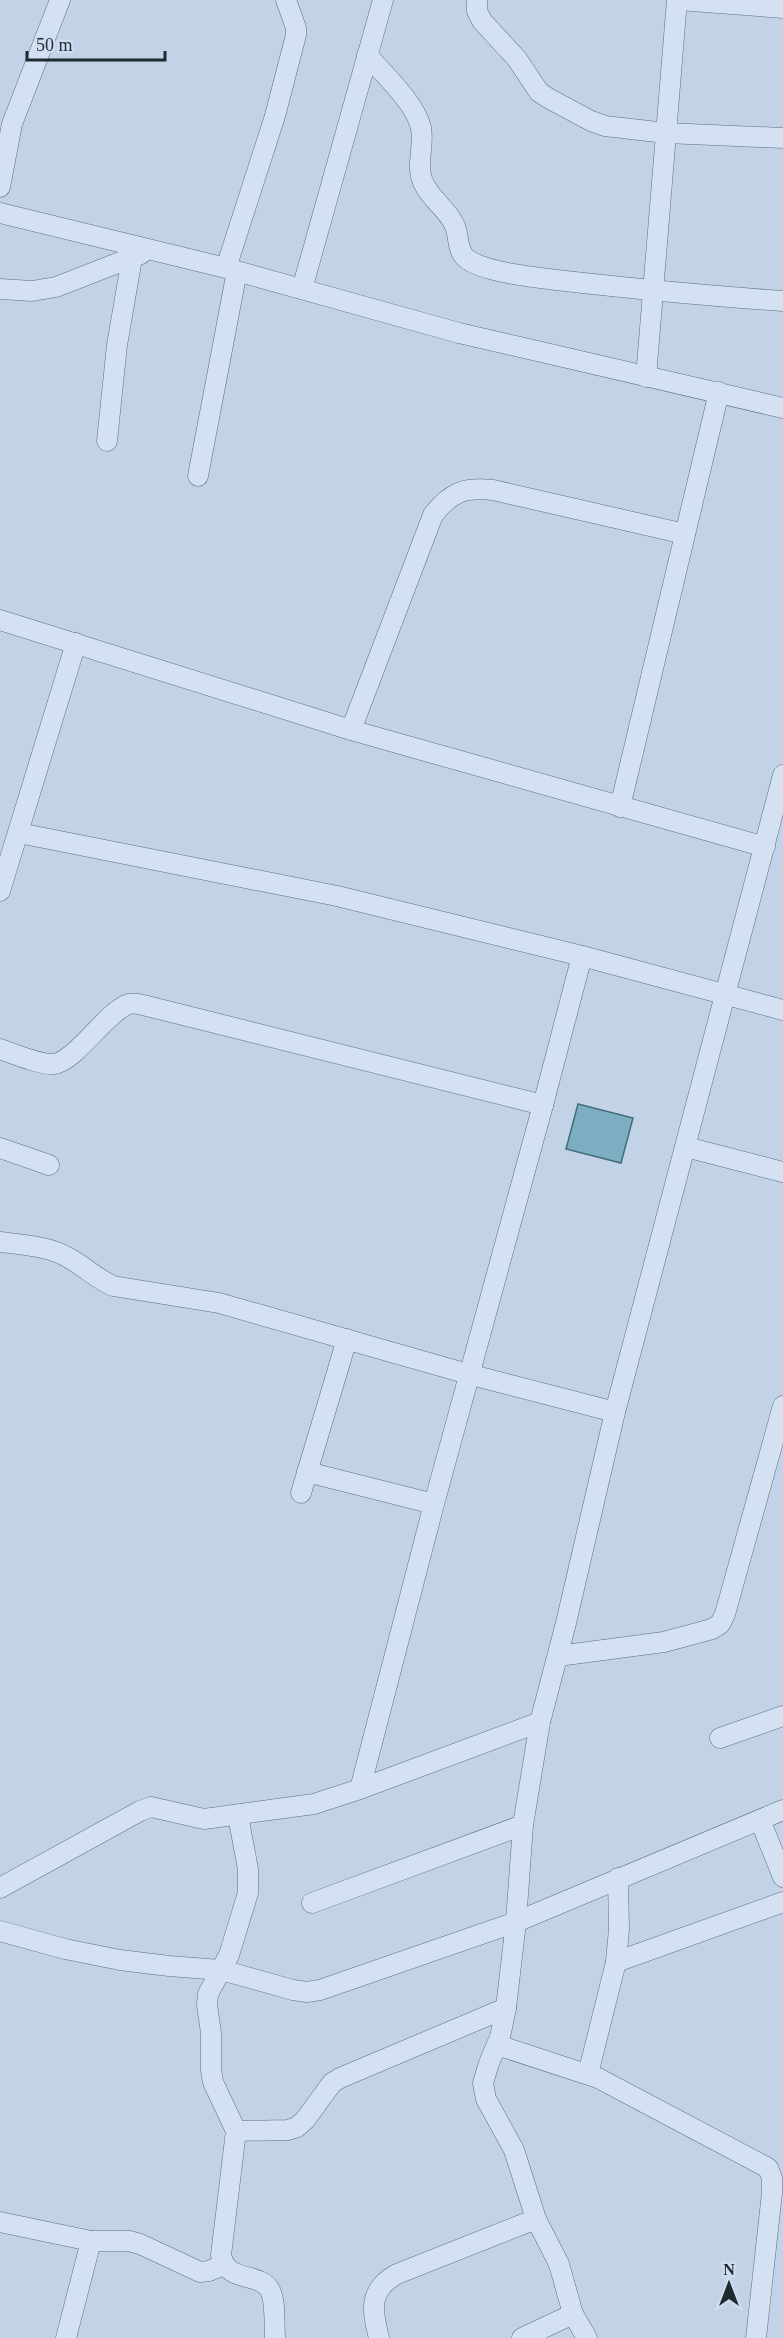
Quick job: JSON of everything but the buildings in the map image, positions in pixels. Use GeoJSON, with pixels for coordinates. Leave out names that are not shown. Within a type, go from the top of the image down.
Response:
{"type":"FeatureCollection","features":[{"type":"Feature","properties":{"kind":"street"},"geometry":{"type":"LineString","coordinates":[[0,187],[12,124],[60,0]]}},
{"type":"Feature","properties":{"kind":"street"},"geometry":{"type":"LineString","coordinates":[[198,476],[232,270],[296,35],[296,28],[286,0]]}},
{"type":"Feature","properties":{"kind":"street"},"geometry":{"type":"LineString","coordinates":[[302,289],[383,0]]}},
{"type":"Feature","properties":{"kind":"street"},"geometry":{"type":"LineString","coordinates":[[477,0],[477,11],[482,21],[517,59],[539,92],[605,126],[666,133],[783,138]]}},
{"type":"Feature","properties":{"kind":"street"},"geometry":{"type":"LineString","coordinates":[[646,377],[678,0],[783,8]]}},
{"type":"Feature","properties":{"kind":"street"},"geometry":{"type":"LineString","coordinates":[[367,55],[416,114],[421,126],[419,170],[422,180],[451,219],[465,258],[473,263],[520,275],[654,291],[783,301]]}},
{"type":"Feature","properties":{"kind":"street"},"geometry":{"type":"LineString","coordinates":[[0,213],[232,270],[459,333],[783,408]]}},
{"type":"Feature","properties":{"kind":"street"},"geometry":{"type":"LineString","coordinates":[[0,289],[44,290],[152,250]]}},
{"type":"Feature","properties":{"kind":"street"},"geometry":{"type":"LineString","coordinates":[[107,441],[117,345],[132,258]]}},
{"type":"Feature","properties":{"kind":"street"},"geometry":{"type":"LineString","coordinates":[[620,807],[719,392]]}},
{"type":"Feature","properties":{"kind":"street"},"geometry":{"type":"LineString","coordinates":[[351,730],[433,515],[442,503],[457,492],[476,489],[493,490],[685,534]]}},
{"type":"Feature","properties":{"kind":"street"},"geometry":{"type":"LineString","coordinates":[[0,620],[351,730],[765,847]]}},
{"type":"Feature","properties":{"kind":"street"},"geometry":{"type":"LineString","coordinates":[[0,891],[6,850],[19,833],[76,643]]}},
{"type":"Feature","properties":{"kind":"street"},"geometry":{"type":"LineString","coordinates":[[586,2338],[573,2314],[559,2264],[536,2219],[514,2150],[490,2108],[484,2090],[485,2074],[497,2045],[506,2008],[516,1922],[523,1825],[540,1722],[558,1656],[615,1412],[783,775]]}},
{"type":"Feature","properties":{"kind":"street"},"geometry":{"type":"LineString","coordinates":[[19,833],[337,896],[582,956],[783,1010]]}},
{"type":"Feature","properties":{"kind":"street"},"geometry":{"type":"LineString","coordinates":[[360,1789],[468,1374],[543,1106],[582,956]]}},
{"type":"Feature","properties":{"kind":"street"},"geometry":{"type":"LineString","coordinates":[[0,1049],[46,1064],[56,1064],[97,1032],[118,1011],[129,1004],[143,1005],[543,1106]]}},
{"type":"Feature","properties":{"kind":"street"},"geometry":{"type":"LineString","coordinates":[[686,1147],[783,1172]]}},
{"type":"Feature","properties":{"kind":"street"},"geometry":{"type":"LineString","coordinates":[[0,1148],[49,1165]]}},
{"type":"Feature","properties":{"kind":"street"},"geometry":{"type":"LineString","coordinates":[[0,1242],[54,1251],[113,1286],[219,1303],[468,1374],[615,1412]]}},
{"type":"Feature","properties":{"kind":"street"},"geometry":{"type":"LineString","coordinates":[[301,1494],[347,1340]]}},
{"type":"Feature","properties":{"kind":"street"},"geometry":{"type":"LineString","coordinates":[[558,1656],[664,1642],[712,1629],[720,1624],[777,1448],[783,1406]]}},
{"type":"Feature","properties":{"kind":"street"},"geometry":{"type":"LineString","coordinates":[[307,1472],[434,1504]]}},
{"type":"Feature","properties":{"kind":"street"},"geometry":{"type":"LineString","coordinates":[[720,1738],[783,1716]]}},
{"type":"Feature","properties":{"kind":"street"},"geometry":{"type":"LineString","coordinates":[[0,1888],[151,1807],[204,1819],[314,1804],[540,1722]]}},
{"type":"Feature","properties":{"kind":"street"},"geometry":{"type":"LineString","coordinates":[[0,1931],[65,1949],[120,1960],[221,1970],[293,1990],[314,1991],[516,1922],[783,1810]]}},
{"type":"Feature","properties":{"kind":"street"},"geometry":{"type":"LineString","coordinates":[[238,1816],[249,1881],[248,1893],[230,1954],[208,1994],[213,2082],[236,2131],[221,2255],[223,2265],[230,2271],[265,2285],[270,2291],[275,2338]]}},
{"type":"Feature","properties":{"kind":"street"},"geometry":{"type":"LineString","coordinates":[[760,1820],[783,1877]]}},
{"type":"Feature","properties":{"kind":"street"},"geometry":{"type":"LineString","coordinates":[[312,1903],[523,1825]]}},
{"type":"Feature","properties":{"kind":"street"},"geometry":{"type":"LineString","coordinates":[[588,2074],[616,1962],[619,1929],[618,1878]]}},
{"type":"Feature","properties":{"kind":"street"},"geometry":{"type":"LineString","coordinates":[[616,1962],[783,1902]]}},
{"type":"Feature","properties":{"kind":"street"},"geometry":{"type":"LineString","coordinates":[[236,2131],[288,2130],[297,2127],[305,2121],[332,2083],[339,2078],[506,2008]]}},
{"type":"Feature","properties":{"kind":"street"},"geometry":{"type":"LineString","coordinates":[[497,2045],[588,2074],[758,2162],[777,2175],[772,2193],[756,2338]]}},
{"type":"Feature","properties":{"kind":"street"},"geometry":{"type":"LineString","coordinates":[[379,2338],[374,2302],[377,2291],[384,2282],[397,2274],[536,2219]]}},
{"type":"Feature","properties":{"kind":"street"},"geometry":{"type":"LineString","coordinates":[[0,2222],[91,2241],[129,2241],[201,2272],[223,2265]]}},
{"type":"Feature","properties":{"kind":"street"},"geometry":{"type":"LineString","coordinates":[[66,2338],[91,2241]]}},
{"type":"Feature","properties":{"kind":"street"},"geometry":{"type":"LineString","coordinates":[[522,2338],[573,2314]]}}]}
